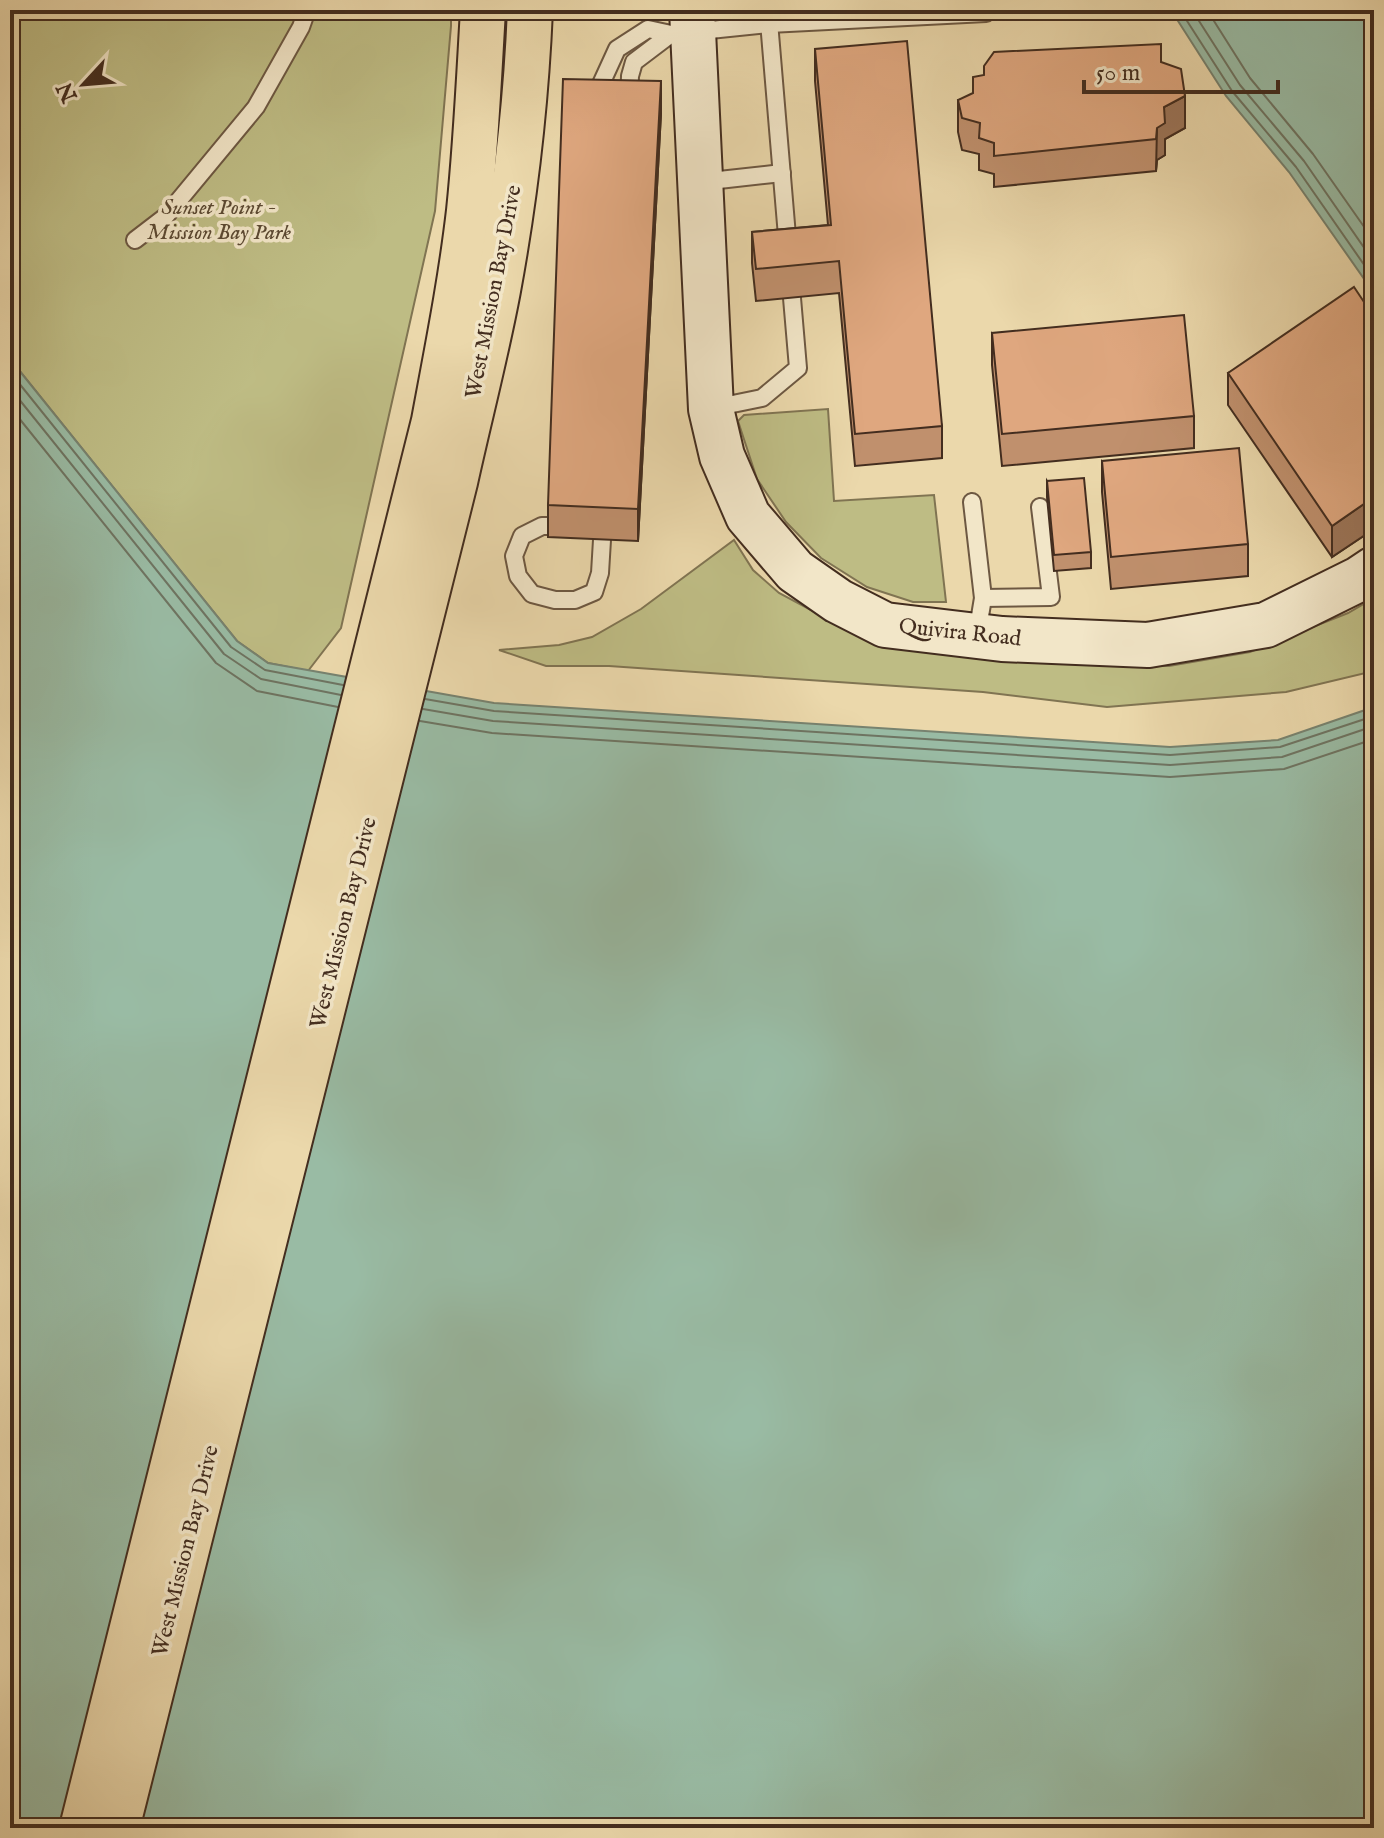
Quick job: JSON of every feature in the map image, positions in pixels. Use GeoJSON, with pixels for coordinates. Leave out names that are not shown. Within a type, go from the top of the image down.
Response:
{"type":"FeatureCollection","features":[{"type":"Feature","properties":{"kind":"main road","name":"West Mission Bay Drive"},"geometry":{"type":"LineString","coordinates":[[117,1828],[416,564],[434,421],[469,211],[483,10]]}},
{"type":"Feature","properties":{"kind":"main road","name":"West Mission Bay Drive"},"geometry":{"type":"LineString","coordinates":[[82,1828],[416,564],[455,482],[498,291],[516,178],[530,10]]}},
{"type":"Feature","properties":{"kind":"street","name":"Quivira Road"},"geometry":{"type":"LineString","coordinates":[[686,25],[701,182],[711,409],[722,456],[748,516],[795,571],[838,601],[885,625],[980,617],[1148,645],[1266,625],[1374,569]]}},
{"type":"Feature","properties":{"kind":"lane"},"geometry":{"type":"LineString","coordinates":[[135,240],[165,217],[256,107],[301,27],[307,10]]}},
{"type":"Feature","properties":{"kind":"lane"},"geometry":{"type":"LineString","coordinates":[[597,109],[601,84],[617,49],[648,29],[768,17],[986,13],[984,10]]}},
{"type":"Feature","properties":{"kind":"lane"},"geometry":{"type":"LineString","coordinates":[[768,17],[789,260]]}},
{"type":"Feature","properties":{"kind":"lane"},"geometry":{"type":"LineString","coordinates":[[629,112],[630,76],[634,62],[686,25]]}},
{"type":"Feature","properties":{"kind":"lane"},"geometry":{"type":"LineString","coordinates":[[701,182],[782,173]]}},
{"type":"Feature","properties":{"kind":"lane"},"geometry":{"type":"LineString","coordinates":[[711,409],[762,398],[798,368],[792,298]]}},
{"type":"Feature","properties":{"kind":"lane"},"geometry":{"type":"LineString","coordinates":[[972,502],[980,617],[1051,597],[1040,507]]}},
{"type":"Feature","properties":{"kind":"lane"},"geometry":{"type":"LineString","coordinates":[[578,511],[578,527],[542,526],[522,536],[514,556],[518,576],[532,594],[555,600],[575,600],[594,592],[600,573],[602,540]]}},
{"type":"Feature","properties":{"kind":"green space","name":"Sunset Point - Mission Bay Park"},"geometry":{"type":"Polygon","coordinates":[[[10,10],[451,10],[435,211],[341,628],[308,671],[268,663],[237,641],[10,359],[10,10]]]}},
{"type":"Feature","properties":{"kind":"green space"},"geometry":{"type":"Polygon","coordinates":[[[828,409],[834,501],[934,495],[946,602],[913,602],[867,587],[821,558],[786,522],[757,479],[738,421],[744,415],[828,409]]]}},
{"type":"Feature","properties":{"kind":"green space"},"geometry":{"type":"Polygon","coordinates":[[[734,540],[753,570],[779,593],[837,624],[1084,664],[1169,666],[1250,652],[1348,613],[1374,598],[1374,671],[1286,692],[1107,707],[983,692],[609,666],[546,666],[499,650],[559,645],[592,637],[641,609],[734,540]]]}},
{"type":"Feature","properties":{"kind":"water"},"geometry":{"type":"Polygon","coordinates":[[[1171,10],[1374,10],[1374,293],[1289,172],[1226,96],[1171,10]]]}},
{"type":"Feature","properties":{"kind":"water"},"geometry":{"type":"Polygon","coordinates":[[[10,359],[237,641],[268,663],[494,703],[1170,747],[1278,740],[1374,707],[1374,1828],[21,1828],[10,1825],[10,359]]]}},
{"type":"Feature","properties":{"kind":"building"},"geometry":{"type":"Polygon","coordinates":[[[907,41],[942,426],[855,434],[839,261],[756,269],[752,232],[831,225],[815,49],[907,41]]]}},
{"type":"Feature","properties":{"kind":"building"},"geometry":{"type":"Polygon","coordinates":[[[1161,44],[1161,62],[1181,69],[1185,96],[1164,107],[1165,123],[1157,128],[1156,139],[994,156],[994,143],[979,138],[980,123],[962,118],[958,100],[973,93],[973,77],[984,75],[984,66],[994,52],[1161,44]]]}},
{"type":"Feature","properties":{"kind":"building"},"geometry":{"type":"Polygon","coordinates":[[[563,79],[661,81],[638,509],[548,505],[563,79]]]}},
{"type":"Feature","properties":{"kind":"building"},"geometry":{"type":"Polygon","coordinates":[[[1354,287],[1374,317],[1374,497],[1332,526],[1228,373],[1354,287]]]}},
{"type":"Feature","properties":{"kind":"building"},"geometry":{"type":"Polygon","coordinates":[[[1184,315],[1194,416],[1002,434],[992,333],[1184,315]]]}},
{"type":"Feature","properties":{"kind":"building"},"geometry":{"type":"Polygon","coordinates":[[[1239,448],[1248,544],[1111,557],[1102,461],[1239,448]]]}},
{"type":"Feature","properties":{"kind":"building"},"geometry":{"type":"Polygon","coordinates":[[[1084,478],[1091,552],[1054,555],[1047,481],[1084,478]]]}}]}
